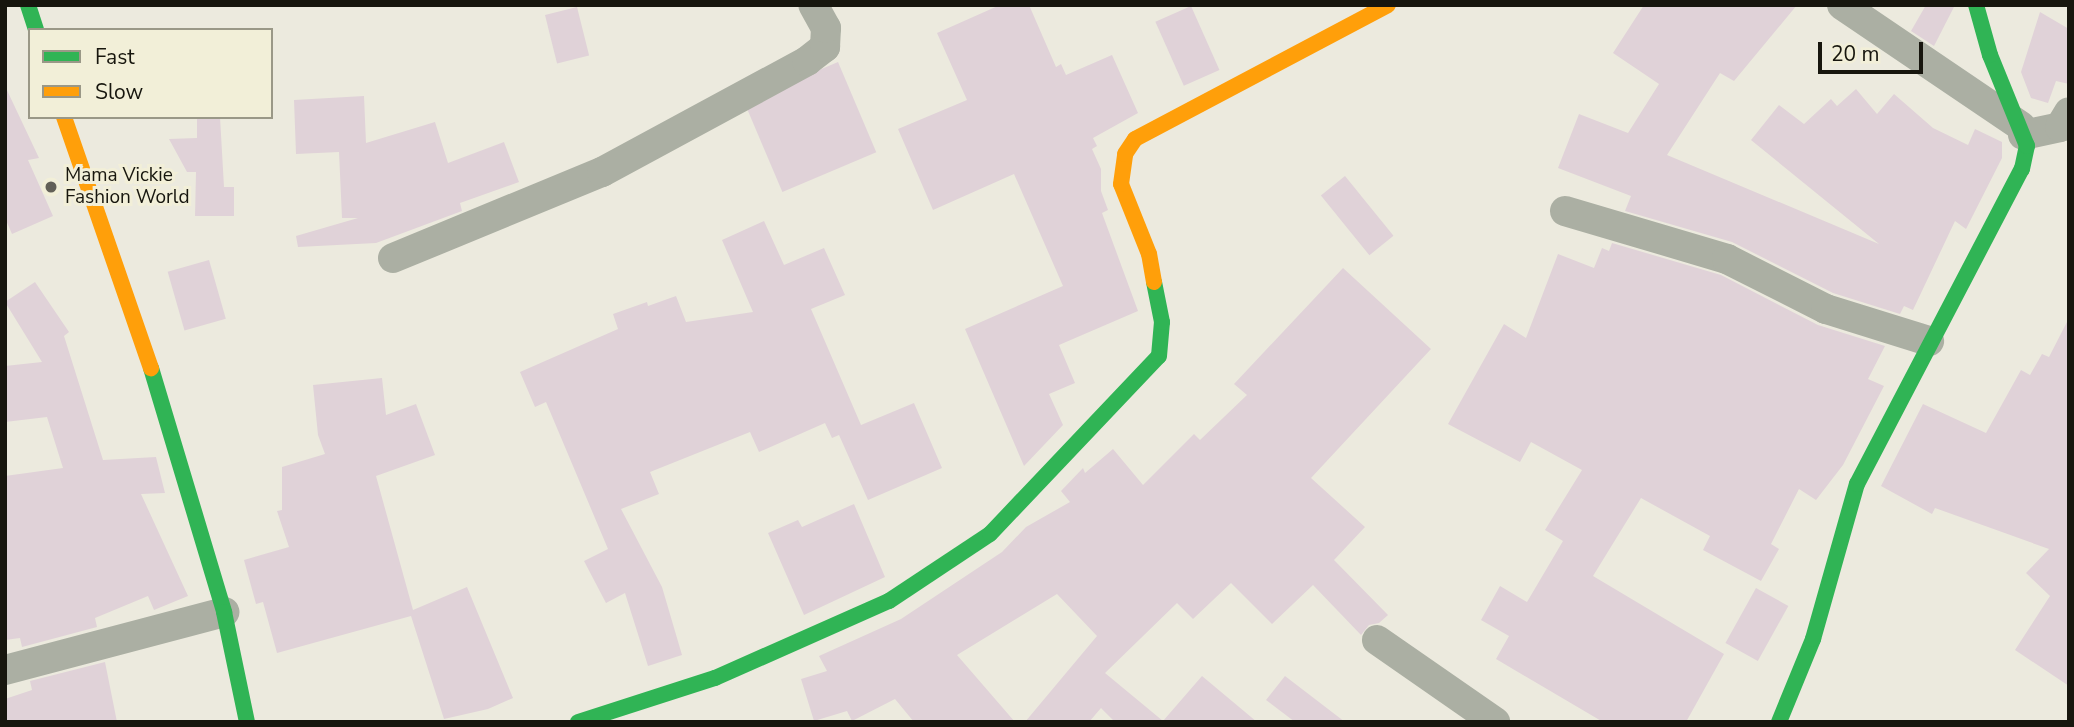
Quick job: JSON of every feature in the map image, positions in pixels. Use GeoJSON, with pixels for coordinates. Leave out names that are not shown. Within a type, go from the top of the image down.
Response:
{"type":"FeatureCollection","features":[{"type":"Feature","properties":{"kind":"street"},"geometry":{"type":"LineString","coordinates":[[28,5],[35,28]]}},
{"type":"Feature","properties":{"kind":"street"},"geometry":{"type":"LineString","coordinates":[[393,258],[602,172],[807,61],[825,47],[826,28],[813,5]]}},
{"type":"Feature","properties":{"kind":"street"},"geometry":{"type":"LineString","coordinates":[[578,722],[715,678],[889,601],[990,534],[1159,356],[1162,322],[1149,254],[1121,184],[1125,154],[1135,139],[1388,5]]}},
{"type":"Feature","properties":{"kind":"street"},"geometry":{"type":"LineString","coordinates":[[1842,5],[2022,131],[2060,127],[2069,112]]}},
{"type":"Feature","properties":{"kind":"street"},"geometry":{"type":"LineString","coordinates":[[1779,722],[1813,639],[1857,484],[1929,341],[2022,169],[2027,146],[1990,55],[1976,5]]}},
{"type":"Feature","properties":{"kind":"street"},"geometry":{"type":"LineString","coordinates":[[65,119],[164,408],[224,612],[247,722]]}},
{"type":"Feature","properties":{"kind":"street"},"geometry":{"type":"LineString","coordinates":[[1565,211],[1727,259],[1826,309],[1929,341]]}},
{"type":"Feature","properties":{"kind":"street"},"geometry":{"type":"LineString","coordinates":[[5,670],[224,612]]}},
{"type":"Feature","properties":{"kind":"street"},"geometry":{"type":"LineString","coordinates":[[1377,640],[1495,722]]}},
{"type":"Feature","properties":{"kind":"building"},"geometry":{"type":"Polygon","coordinates":[[[1000,5],[1029,5],[1056,67],[1061,64],[1066,75],[1112,55],[1138,113],[1093,138],[1097,146],[1092,149],[1101,169],[1101,191],[1108,210],[1102,213],[1138,311],[1059,345],[1075,383],[1049,394],[1063,425],[1024,466],[965,329],[1063,286],[1014,174],[933,210],[898,129],[967,100],[937,33],[1000,5]]]}},
{"type":"Feature","properties":{"kind":"building"},"geometry":{"type":"Polygon","coordinates":[[[1644,5],[1797,5],[1734,81],[1720,73],[1667,155],[1879,244],[1751,140],[1779,105],[1804,124],[1831,99],[1837,106],[1856,89],[1877,114],[1894,94],[1933,128],[1968,145],[1975,129],[2002,142],[2002,158],[1966,229],[1955,221],[1913,310],[1904,306],[1900,314],[1833,293],[1732,242],[1625,211],[1631,196],[1558,168],[1579,114],[1628,133],[1659,84],[1613,53],[1644,5]]]}},
{"type":"Feature","properties":{"kind":"building"},"geometry":{"type":"Polygon","coordinates":[[[1926,5],[1955,5],[1934,46],[1911,31],[1926,5]]]}},
{"type":"Feature","properties":{"kind":"building"},"geometry":{"type":"Polygon","coordinates":[[[1191,6],[1219,70],[1184,86],[1155,22],[1191,6]]]}},
{"type":"Feature","properties":{"kind":"building"},"geometry":{"type":"Polygon","coordinates":[[[577,7],[589,56],[557,63],[545,15],[577,7]]]}},
{"type":"Feature","properties":{"kind":"building"},"geometry":{"type":"Polygon","coordinates":[[[2040,12],[2069,29],[2069,84],[2056,81],[2048,103],[2031,98],[2021,72],[2040,12]]]}},
{"type":"Feature","properties":{"kind":"building"},"geometry":{"type":"Polygon","coordinates":[[[838,62],[876,152],[782,192],[744,102],[838,62]]]}},
{"type":"Feature","properties":{"kind":"building"},"geometry":{"type":"Polygon","coordinates":[[[5,86],[39,158],[28,160],[53,216],[12,234],[5,218],[5,86]]]}},
{"type":"Feature","properties":{"kind":"building"},"geometry":{"type":"Polygon","coordinates":[[[364,96],[366,143],[435,122],[448,163],[504,142],[519,182],[460,203],[462,211],[376,243],[298,247],[296,236],[358,218],[342,218],[339,152],[296,154],[294,100],[364,96]]]}},
{"type":"Feature","properties":{"kind":"building"},"geometry":{"type":"Polygon","coordinates":[[[197,119],[220,119],[224,187],[234,187],[234,216],[195,216],[196,172],[187,172],[169,139],[197,138],[197,119]]]}},
{"type":"Feature","properties":{"kind":"building"},"geometry":{"type":"Polygon","coordinates":[[[1345,176],[1393,236],[1369,255],[1321,196],[1345,176]]]}},
{"type":"Feature","properties":{"kind":"building"},"geometry":{"type":"Polygon","coordinates":[[[764,221],[784,265],[824,248],[845,295],[811,309],[861,425],[914,403],[942,468],[868,500],[839,435],[832,438],[825,423],[759,452],[750,432],[650,472],[659,494],[621,509],[662,587],[682,655],[648,666],[625,593],[606,603],[584,561],[608,549],[546,402],[535,407],[520,372],[618,329],[613,314],[647,302],[648,306],[676,296],[686,322],[753,312],[722,240],[764,221]]]}},
{"type":"Feature","properties":{"kind":"building"},"geometry":{"type":"Polygon","coordinates":[[[1612,243],[1721,275],[1818,325],[1885,346],[1868,379],[1884,386],[1843,465],[1816,500],[1799,489],[1771,544],[1779,549],[1761,581],[1703,550],[1710,536],[1641,498],[1593,576],[1724,654],[1686,722],[1603,722],[1496,659],[1509,636],[1481,620],[1500,586],[1527,602],[1563,541],[1545,530],[1582,470],[1531,442],[1520,462],[1448,424],[1504,324],[1526,338],[1558,254],[1594,268],[1602,248],[1609,251],[1612,243]]]}},
{"type":"Feature","properties":{"kind":"building"},"geometry":{"type":"Polygon","coordinates":[[[209,260],[226,319],[184,330],[168,272],[209,260]]]}},
{"type":"Feature","properties":{"kind":"building"},"geometry":{"type":"Polygon","coordinates":[[[1343,268],[1431,349],[1311,478],[1365,527],[1334,560],[1388,615],[1379,623],[1369,625],[1361,635],[1313,585],[1272,624],[1231,583],[1193,619],[1177,603],[1105,673],[1163,721],[1202,676],[1257,722],[1115,722],[1101,708],[1089,722],[1025,722],[1097,636],[1057,594],[957,655],[1015,722],[914,722],[895,699],[852,721],[847,711],[814,721],[801,679],[827,671],[819,656],[901,619],[1002,552],[1026,527],[1070,502],[1061,491],[1083,468],[1085,473],[1113,449],[1143,485],[1194,434],[1200,440],[1247,395],[1234,384],[1343,268]]]}},
{"type":"Feature","properties":{"kind":"building"},"geometry":{"type":"Polygon","coordinates":[[[35,282],[69,332],[64,336],[103,460],[156,457],[165,493],[141,494],[188,596],[154,610],[148,596],[95,618],[97,627],[22,647],[20,638],[5,640],[5,476],[63,468],[47,417],[5,422],[5,366],[42,362],[5,302],[35,282]]]}},
{"type":"Feature","properties":{"kind":"building"},"geometry":{"type":"Polygon","coordinates":[[[2069,318],[2069,686],[2015,650],[2050,596],[2026,573],[2049,549],[1935,508],[1932,514],[1881,486],[1923,404],[1986,433],[2021,370],[2030,375],[2042,354],[2049,357],[2069,318]]]}},
{"type":"Feature","properties":{"kind":"building"},"geometry":{"type":"Polygon","coordinates":[[[382,378],[386,415],[416,404],[435,455],[376,476],[413,610],[467,587],[513,698],[488,709],[444,719],[411,616],[277,653],[263,602],[256,604],[244,560],[289,547],[277,511],[282,510],[282,467],[325,454],[318,435],[313,385],[382,378]]]}},
{"type":"Feature","properties":{"kind":"building"},"geometry":{"type":"Polygon","coordinates":[[[854,504],[885,577],[804,615],[768,533],[798,520],[802,527],[854,504]]]}},
{"type":"Feature","properties":{"kind":"building"},"geometry":{"type":"Polygon","coordinates":[[[1756,588],[1788,606],[1758,661],[1725,643],[1756,588]]]}},
{"type":"Feature","properties":{"kind":"building"},"geometry":{"type":"Polygon","coordinates":[[[105,662],[117,722],[5,722],[5,699],[32,690],[30,681],[105,662]]]}},
{"type":"Feature","properties":{"kind":"building"},"geometry":{"type":"Polygon","coordinates":[[[1285,676],[1345,722],[1295,722],[1266,700],[1285,676]]]}},
{"type":"Feature","properties":{"kind":"traffic: fast"},"geometry":{"type":"LineString","coordinates":[[28,5],[35,28]]}},
{"type":"Feature","properties":{"kind":"traffic: fast"},"geometry":{"type":"LineString","coordinates":[[1779,722],[1813,639],[1857,484],[2022,169],[2027,146],[1990,55],[1976,5]]}},
{"type":"Feature","properties":{"kind":"traffic: fast"},"geometry":{"type":"LineString","coordinates":[[578,722],[715,678],[889,601],[990,534],[1159,356],[1162,322],[1154,282]]}},
{"type":"Feature","properties":{"kind":"traffic: fast"},"geometry":{"type":"LineString","coordinates":[[151,368],[224,612],[247,722]]}},
{"type":"Feature","properties":{"kind":"traffic: slow"},"geometry":{"type":"LineString","coordinates":[[1154,282],[1149,254],[1121,184],[1125,154],[1135,139],[1388,5]]}},
{"type":"Feature","properties":{"kind":"traffic: slow"},"geometry":{"type":"LineString","coordinates":[[65,119],[151,368]]}},
{"type":"Feature","properties":{"kind":"place","name":"Mama Vickie Fashion World"},"geometry":{"type":"Point","coordinates":[51,187]}}]}
